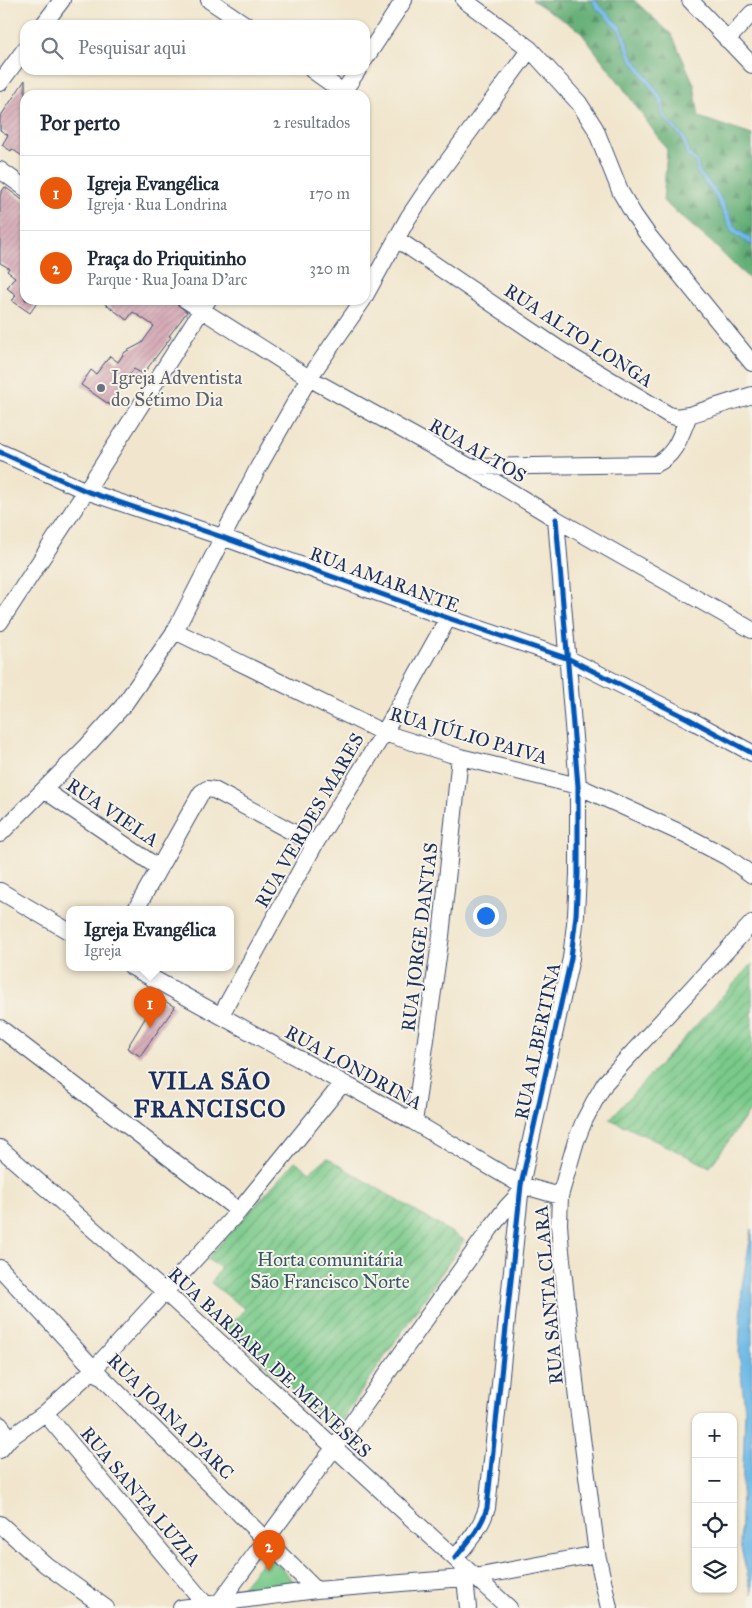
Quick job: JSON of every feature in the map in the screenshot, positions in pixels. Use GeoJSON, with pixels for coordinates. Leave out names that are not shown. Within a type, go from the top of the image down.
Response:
{"type":"FeatureCollection","features":[{"type":"Feature","properties":{"kind":"street"},"geometry":{"type":"LineString","coordinates":[[47,20],[62,0]]}},
{"type":"Feature","properties":{"kind":"street"},"geometry":{"type":"LineString","coordinates":[[209,0],[239,20]]}},
{"type":"Feature","properties":{"kind":"street"},"geometry":{"type":"LineString","coordinates":[[370,51],[404,0]]}},
{"type":"Feature","properties":{"kind":"street"},"geometry":{"type":"LineString","coordinates":[[464,0],[530,50],[557,78],[591,120],[621,193],[634,215],[648,235],[752,363]]}},
{"type":"Feature","properties":{"kind":"street"},"geometry":{"type":"LineString","coordinates":[[690,0],[752,65]]}},
{"type":"Feature","properties":{"kind":"street"},"geometry":{"type":"LineString","coordinates":[[727,40],[752,13]]}},
{"type":"Feature","properties":{"kind":"street"},"geometry":{"type":"LineString","coordinates":[[370,287],[426,191],[530,50]]}},
{"type":"Feature","properties":{"kind":"street"},"geometry":{"type":"LineString","coordinates":[[0,83],[20,56]]}},
{"type":"Feature","properties":{"kind":"street"},"geometry":{"type":"LineString","coordinates":[[319,75],[338,90]]}},
{"type":"Feature","properties":{"kind":"street"},"geometry":{"type":"LineString","coordinates":[[344,90],[355,75]]}},
{"type":"Feature","properties":{"kind":"street"},"geometry":{"type":"LineString","coordinates":[[0,170],[20,184]]}},
{"type":"Feature","properties":{"kind":"street","name":"RUA ALTO LONGA"},"geometry":{"type":"LineString","coordinates":[[397,239],[558,349],[669,415],[676,417],[689,415],[752,395]]}},
{"type":"Feature","properties":{"kind":"street"},"geometry":{"type":"LineString","coordinates":[[0,622],[204,305]]}},
{"type":"Feature","properties":{"kind":"street","name":"RUA ALTOS"},"geometry":{"type":"LineString","coordinates":[[204,305],[310,378],[752,630]]}},
{"type":"Feature","properties":{"kind":"street"},"geometry":{"type":"LineString","coordinates":[[0,834],[87,746],[123,706],[175,631],[259,466],[310,378],[360,305]]}},
{"type":"Feature","properties":{"kind":"street"},"geometry":{"type":"LineString","coordinates":[[470,468],[656,464],[663,461],[673,451],[689,415]]}},
{"type":"Feature","properties":{"kind":"street","name":"RUA AMARANTE"},"geometry":{"type":"LineString","coordinates":[[0,452],[86,491],[569,659],[752,753]]}},
{"type":"Feature","properties":{"kind":"street","name":"RUA ALBERTINA"},"geometry":{"type":"LineString","coordinates":[[455,1558],[484,1519],[487,1508],[521,1189],[571,958],[578,874],[578,786],[556,519]]}},
{"type":"Feature","properties":{"kind":"street","name":"RUA VERDES MARES"},"geometry":{"type":"LineString","coordinates":[[221,1016],[315,844],[384,733],[448,618]]}},
{"type":"Feature","properties":{"kind":"street","name":"RUA JÚLIO PAIVA"},"geometry":{"type":"LineString","coordinates":[[175,631],[384,733],[460,756],[578,786],[612,800],[727,857],[752,876]]}},
{"type":"Feature","properties":{"kind":"street","name":"RUA JORGE DANTAS"},"geometry":{"type":"LineString","coordinates":[[414,1122],[441,936],[460,756]]}},
{"type":"Feature","properties":{"kind":"street"},"geometry":{"type":"LineString","coordinates":[[138,906],[201,793],[207,789],[214,790],[315,844]]}},
{"type":"Feature","properties":{"kind":"street","name":"RUA VIELA"},"geometry":{"type":"LineString","coordinates":[[44,790],[159,868]]}},
{"type":"Feature","properties":{"kind":"street"},"geometry":{"type":"LineString","coordinates":[[0,891],[66,930]]}},
{"type":"Feature","properties":{"kind":"street","name":"RUA SANTA CLARA"},"geometry":{"type":"LineString","coordinates":[[609,1608],[597,1554],[577,1400],[561,1251],[559,1224],[560,1196],[579,1135],[594,1102],[605,1084],[621,1064],[752,923]]}},
{"type":"Feature","properties":{"kind":"street","name":"RUA LONDRINA"},"geometry":{"type":"LineString","coordinates":[[139,971],[414,1122],[521,1189],[560,1196]]}},
{"type":"Feature","properties":{"kind":"street"},"geometry":{"type":"LineString","coordinates":[[0,1028],[239,1211]]}},
{"type":"Feature","properties":{"kind":"street"},"geometry":{"type":"LineString","coordinates":[[3,1438],[45,1413],[94,1369],[239,1211],[342,1084]]}},
{"type":"Feature","properties":{"kind":"street","name":"RUA BARBARA DE MENESES"},"geometry":{"type":"LineString","coordinates":[[0,1148],[165,1292],[455,1558],[470,1578],[509,1608]]}},
{"type":"Feature","properties":{"kind":"street"},"geometry":{"type":"LineString","coordinates":[[212,1604],[266,1540],[490,1229],[521,1189]]}},
{"type":"Feature","properties":{"kind":"street","name":"RUA JOANA D'ARC"},"geometry":{"type":"LineString","coordinates":[[0,1268],[94,1369],[316,1590]]}},
{"type":"Feature","properties":{"kind":"street","name":"RUA SANTA LUZIA"},"geometry":{"type":"LineString","coordinates":[[45,1413],[212,1604]]}},
{"type":"Feature","properties":{"kind":"street"},"geometry":{"type":"LineString","coordinates":[[0,1524],[46,1565],[106,1608]]}},
{"type":"Feature","properties":{"kind":"street"},"geometry":{"type":"LineString","coordinates":[[181,1608],[316,1590],[470,1578],[597,1554]]}},
{"type":"Feature","properties":{"kind":"street"},"geometry":{"type":"LineString","coordinates":[[468,1608],[470,1578]]}},
{"type":"Feature","properties":{"kind":"green space"},"geometry":{"type":"Polygon","coordinates":[[[532,0],[634,0],[672,35],[694,84],[699,117],[752,135],[752,281],[710,241],[663,201],[667,150],[579,30],[532,0]]]}},
{"type":"Feature","properties":{"kind":"green space"},"geometry":{"type":"Polygon","coordinates":[[[752,964],[752,1108],[710,1167],[610,1119],[752,964]]]}},
{"type":"Feature","properties":{"kind":"green space","name":"Horta comunitária São Francisco Norte"},"geometry":{"type":"Polygon","coordinates":[[[327,1158],[464,1240],[335,1430],[226,1328],[245,1309],[211,1283],[221,1268],[207,1259],[295,1161],[310,1172],[327,1158]]]}},
{"type":"Feature","properties":{"kind":"green space"},"geometry":{"type":"Polygon","coordinates":[[[268,1555],[299,1587],[233,1598],[268,1555]]]}},
{"type":"Feature","properties":{"kind":"water"},"geometry":{"type":"Polygon","coordinates":[[[591,0],[597,0],[622,27],[632,54],[664,100],[664,114],[685,137],[690,154],[698,161],[699,170],[719,194],[737,229],[752,239],[752,246],[732,233],[714,196],[696,172],[695,162],[686,156],[682,139],[662,116],[659,101],[629,57],[619,31],[595,7],[591,0]]]}},
{"type":"Feature","properties":{"kind":"water"},"geometry":{"type":"Polygon","coordinates":[[[752,1229],[752,1594],[740,1544],[745,1411],[739,1353],[742,1286],[752,1229]]]}},
{"type":"Feature","properties":{"kind":"building"},"geometry":{"type":"Polygon","coordinates":[[[25,80],[25,90],[20,90],[20,155],[2,145],[8,135],[0,130],[0,117],[25,80]]]}},
{"type":"Feature","properties":{"kind":"building"},"geometry":{"type":"Polygon","coordinates":[[[5,187],[20,198],[20,305],[36,305],[30,313],[11,300],[16,295],[7,288],[15,277],[7,271],[9,268],[0,263],[0,194],[5,187]]]}},
{"type":"Feature","properties":{"kind":"building"},"geometry":{"type":"Polygon","coordinates":[[[107,305],[178,305],[187,312],[143,374],[134,369],[118,389],[120,390],[110,405],[81,385],[91,370],[96,374],[110,356],[118,362],[125,352],[142,343],[154,326],[133,312],[127,320],[107,305]]]}},
{"type":"Feature","properties":{"kind":"building"},"geometry":{"type":"Polygon","coordinates":[[[158,997],[175,1007],[140,1056],[127,1048],[158,997]]]}},
{"type":"Feature","properties":{"kind":"cycle path"},"geometry":{"type":"LineString","coordinates":[[0,452],[86,491],[569,659],[752,753]]}},
{"type":"Feature","properties":{"kind":"cycle path"},"geometry":{"type":"LineString","coordinates":[[455,1558],[478,1528],[487,1508],[521,1185],[571,958],[576,915],[578,786],[556,519]]}},
{"type":"Feature","properties":{"kind":"place","name":"Igreja Adventista do Sétimo Dia"},"geometry":{"type":"Point","coordinates":[101,388]}},
{"type":"Feature","properties":{"kind":"place","name":"Igreja Evangélica"},"geometry":{"type":"Point","coordinates":[150,1028]}},
{"type":"Feature","properties":{"kind":"place","name":"Praça do Priquitinho"},"geometry":{"type":"Point","coordinates":[269,1571]}},
{"type":"Feature","properties":{"kind":"district","name":"VILA SÃO FRANCISCO"},"geometry":{"type":"Point","coordinates":[210,1095]}}]}
